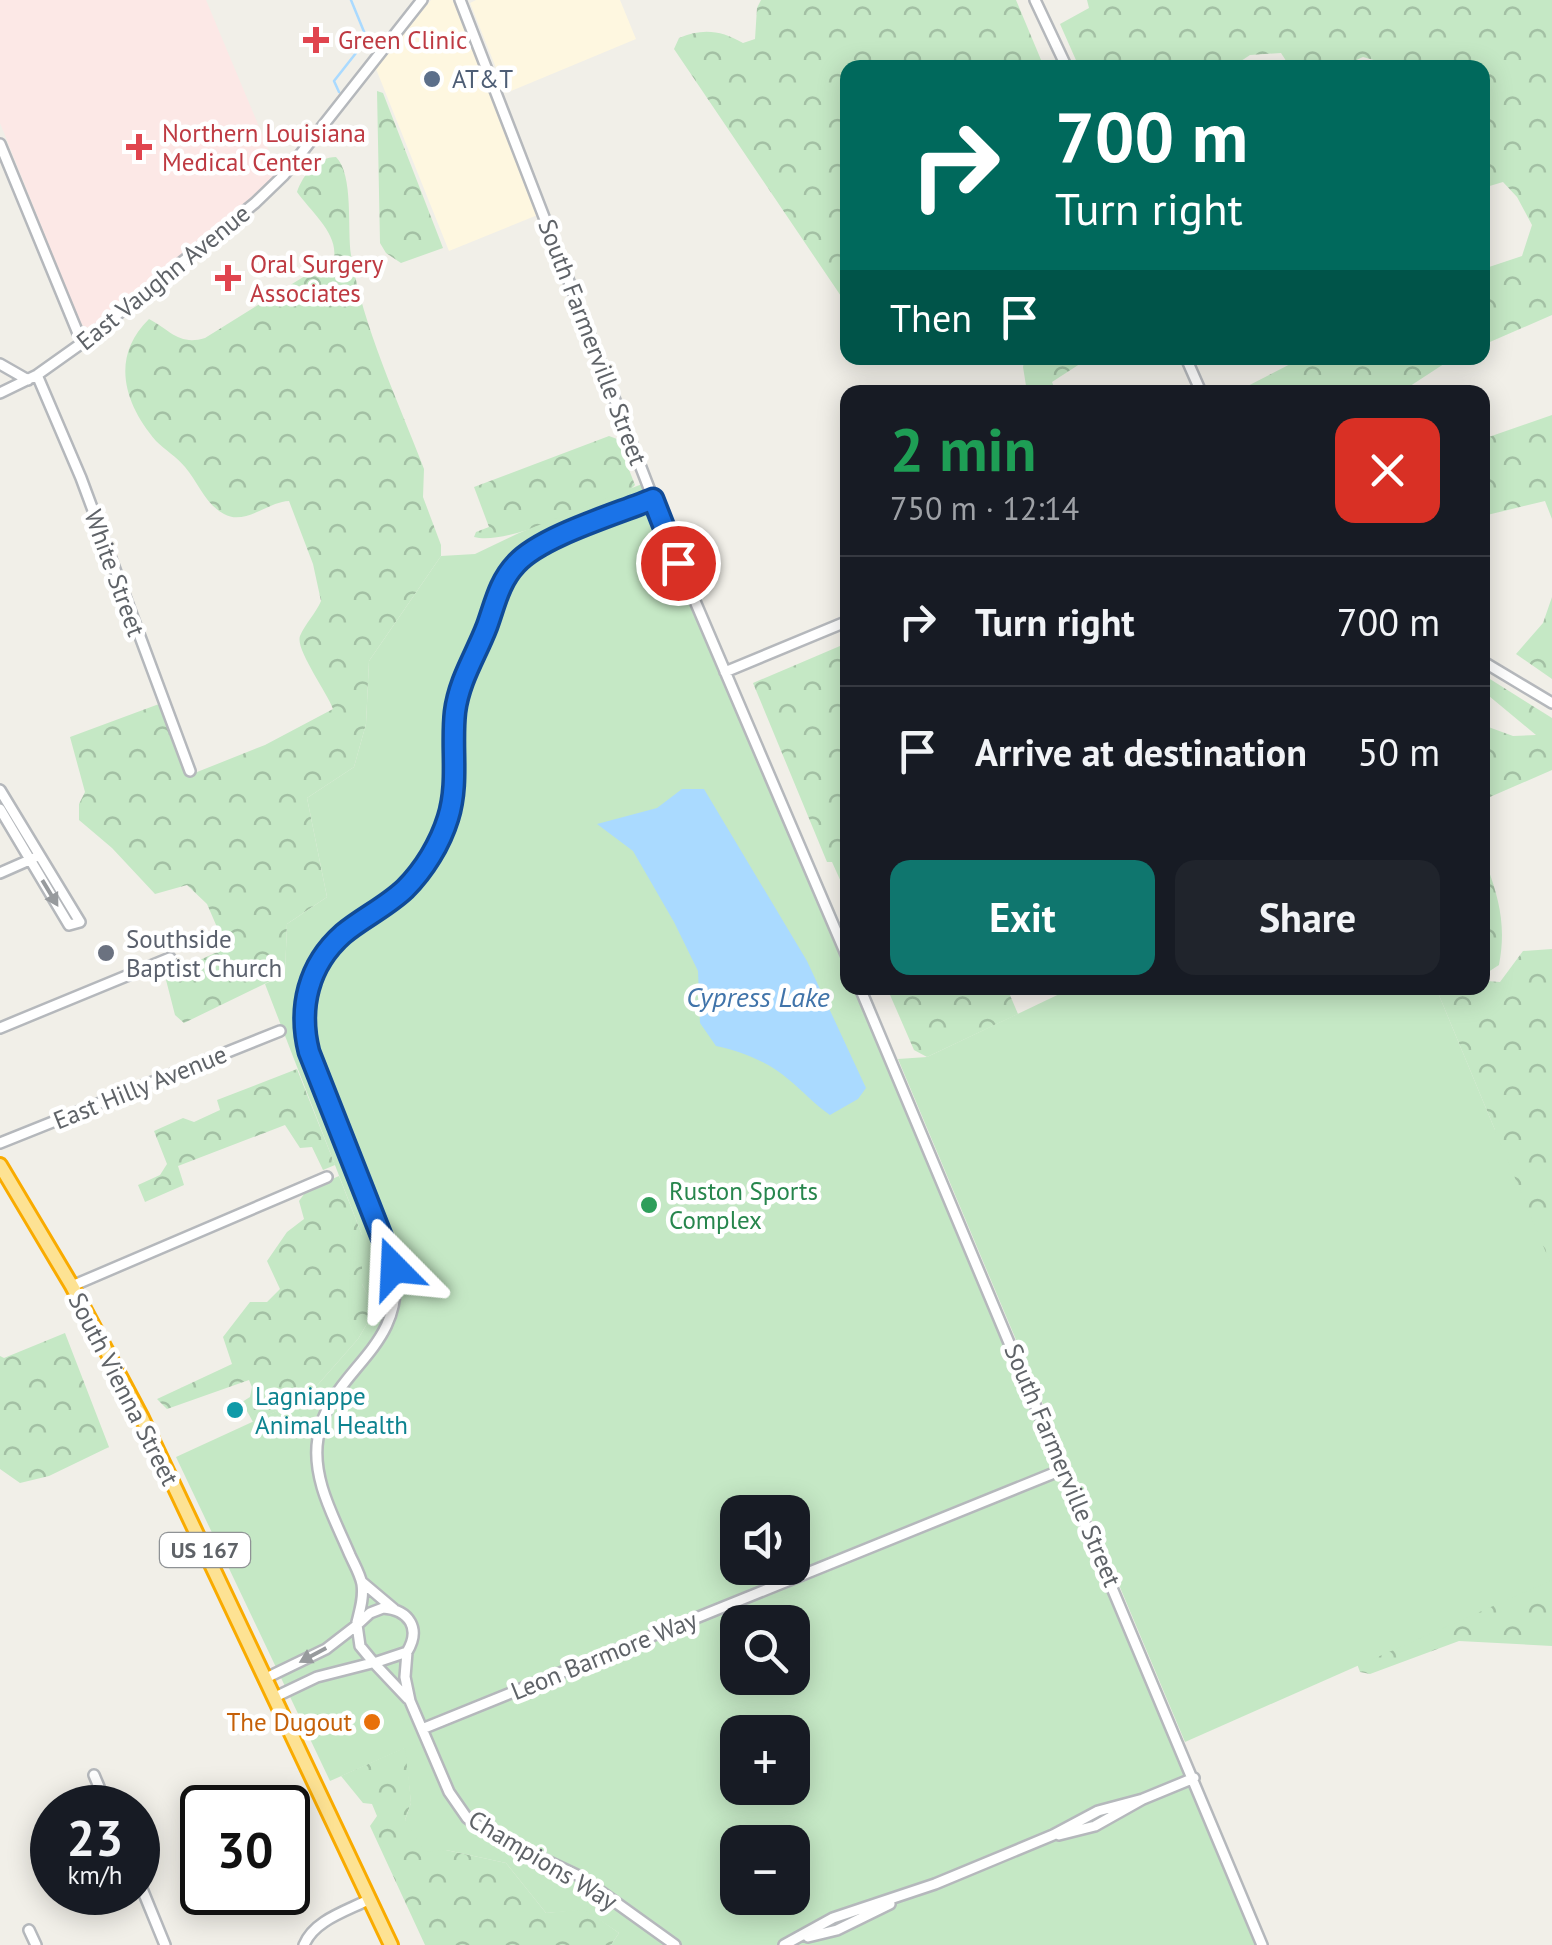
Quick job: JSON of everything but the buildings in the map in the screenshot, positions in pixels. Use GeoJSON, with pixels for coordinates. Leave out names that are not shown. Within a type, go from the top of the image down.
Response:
{"type":"FeatureCollection","features":[{"type":"Feature","properties":{"kind":"highway","name":"South Vienna Street"},"geometry":{"type":"LineString","coordinates":[[0,1164],[72,1286],[142,1418],[391,1945]]}},
{"type":"Feature","properties":{"kind":"street","name":"East Vaughn Avenue"},"geometry":{"type":"LineString","coordinates":[[0,394],[33,378],[82,343],[232,224],[281,178],[422,0]]}},
{"type":"Feature","properties":{"kind":"street","name":"South Farmerville Street"},"geometry":{"type":"LineString","coordinates":[[460,0],[653,499],[840,940]]}},
{"type":"Feature","properties":{"kind":"street"},"geometry":{"type":"LineString","coordinates":[[1035,0],[1063,60]]}},
{"type":"Feature","properties":{"kind":"street"},"geometry":{"type":"LineString","coordinates":[[0,144],[82,343]]}},
{"type":"Feature","properties":{"kind":"street"},"geometry":{"type":"LineString","coordinates":[[0,364],[33,378]]}},
{"type":"Feature","properties":{"kind":"street","name":"White Street"},"geometry":{"type":"LineString","coordinates":[[33,378],[81,478],[190,771]]}},
{"type":"Feature","properties":{"kind":"street","name":"Champions Way"},"geometry":{"type":"LineString","coordinates":[[653,499],[542,545],[517,562],[506,576],[461,685],[456,708],[453,795],[444,830],[414,879],[327,951],[310,978],[304,1019],[309,1052],[389,1254],[397,1288],[396,1305],[387,1328],[326,1411],[316,1449],[322,1488],[362,1582],[406,1615],[414,1626],[405,1677],[410,1701],[448,1792],[467,1818],[490,1834],[580,1876],[674,1945]]}},
{"type":"Feature","properties":{"kind":"street"},"geometry":{"type":"LineString","coordinates":[[725,672],[840,624]]}},
{"type":"Feature","properties":{"kind":"street"},"geometry":{"type":"LineString","coordinates":[[1490,666],[1552,703]]}},
{"type":"Feature","properties":{"kind":"street"},"geometry":{"type":"LineString","coordinates":[[0,790],[35,858],[69,925],[76,925],[80,922],[35,858],[0,809]]}},
{"type":"Feature","properties":{"kind":"street"},"geometry":{"type":"LineString","coordinates":[[0,872],[35,858]]}},
{"type":"Feature","properties":{"kind":"street"},"geometry":{"type":"LineString","coordinates":[[0,1028],[170,958]]}},
{"type":"Feature","properties":{"kind":"street","name":"South Farmerville Street"},"geometry":{"type":"LineString","coordinates":[[863,995],[1262,1945]]}},
{"type":"Feature","properties":{"kind":"street","name":"East Hilly Avenue"},"geometry":{"type":"LineString","coordinates":[[0,1142],[280,1032]]}},
{"type":"Feature","properties":{"kind":"street"},"geometry":{"type":"LineString","coordinates":[[72,1286],[327,1177]]}},
{"type":"Feature","properties":{"kind":"street","name":"Leon Barmore Way"},"geometry":{"type":"LineString","coordinates":[[422,1729],[1064,1469]]}},
{"type":"Feature","properties":{"kind":"street","name":"Champions Way"},"geometry":{"type":"LineString","coordinates":[[362,1582],[357,1624],[360,1646],[410,1701]]}},
{"type":"Feature","properties":{"kind":"street"},"geometry":{"type":"LineString","coordinates":[[266,1678],[326,1649],[376,1610],[396,1609]]}},
{"type":"Feature","properties":{"kind":"street"},"geometry":{"type":"LineString","coordinates":[[274,1698],[316,1677],[408,1652]]}},
{"type":"Feature","properties":{"kind":"street"},"geometry":{"type":"LineString","coordinates":[[94,1775],[98,1785]]}},
{"type":"Feature","properties":{"kind":"street"},"geometry":{"type":"LineString","coordinates":[[784,1945],[844,1914],[900,1898],[1053,1835],[1098,1811],[1143,1799],[1194,1778]]}},
{"type":"Feature","properties":{"kind":"street"},"geometry":{"type":"LineString","coordinates":[[304,1945],[317,1927],[370,1899]]}},
{"type":"Feature","properties":{"kind":"street"},"geometry":{"type":"LineString","coordinates":[[153,1915],[165,1945]]}},
{"type":"Feature","properties":{"kind":"street"},"geometry":{"type":"LineString","coordinates":[[29,1930],[36,1945]]}},
{"type":"Feature","properties":{"kind":"shaded area","name":"Northern Louisiana Medical Center"},"geometry":{"type":"Polygon","coordinates":[[[0,0],[206,0],[278,172],[217,230],[91,327],[84,327],[79,320],[0,123],[0,0]]]}},
{"type":"Feature","properties":{"kind":"shaded area"},"geometry":{"type":"Polygon","coordinates":[[[431,0],[452,0],[458,6],[540,214],[449,251],[376,69],[431,0]]]}},
{"type":"Feature","properties":{"kind":"shaded area"},"geometry":{"type":"Polygon","coordinates":[[[620,0],[636,39],[506,93],[470,3],[620,0]]]}},
{"type":"Feature","properties":{"kind":"green space"},"geometry":{"type":"Polygon","coordinates":[[[761,0],[1016,0],[1041,60],[840,60],[840,295],[674,49],[679,38],[704,32],[727,35],[743,43],[755,39],[761,0]]]}},
{"type":"Feature","properties":{"kind":"green space"},"geometry":{"type":"Polygon","coordinates":[[[1087,0],[1552,0],[1552,315],[1490,342],[1490,267],[1522,256],[1532,225],[1517,197],[1503,182],[1490,186],[1490,60],[1286,60],[1281,53],[1250,55],[1242,60],[1076,60],[1060,24],[1089,8],[1087,0]]]}},
{"type":"Feature","properties":{"kind":"green space"},"geometry":{"type":"Polygon","coordinates":[[[377,91],[383,93],[443,248],[401,263],[386,253],[380,243],[377,91]]]}},
{"type":"Feature","properties":{"kind":"green space"},"geometry":{"type":"Polygon","coordinates":[[[336,157],[348,189],[351,255],[357,282],[373,337],[424,469],[423,497],[441,545],[441,556],[369,661],[366,724],[354,767],[307,798],[327,897],[287,924],[285,974],[184,1023],[175,1015],[165,976],[226,948],[207,904],[187,885],[155,894],[79,820],[79,804],[85,792],[70,737],[159,704],[187,776],[265,745],[333,709],[300,642],[321,601],[313,564],[289,501],[240,517],[217,510],[185,467],[145,427],[129,396],[126,365],[129,349],[149,319],[175,336],[188,340],[205,338],[334,258],[328,231],[297,192],[312,168],[336,157]]]}},
{"type":"Feature","properties":{"kind":"green space"},"geometry":{"type":"Polygon","coordinates":[[[1078,365],[1052,382],[1053,385],[1026,385],[1023,367],[1078,365]]]}},
{"type":"Feature","properties":{"kind":"green space"},"geometry":{"type":"Polygon","coordinates":[[[1288,365],[1442,365],[1412,385],[1250,385],[1288,365]]]}},
{"type":"Feature","properties":{"kind":"green space"},"geometry":{"type":"Polygon","coordinates":[[[1552,415],[1552,519],[1545,501],[1490,514],[1490,437],[1552,415]]]}},
{"type":"Feature","properties":{"kind":"green space"},"geometry":{"type":"Polygon","coordinates":[[[609,436],[617,439],[635,485],[631,489],[530,529],[489,538],[474,537],[476,532],[489,527],[474,487],[609,436]]]}},
{"type":"Feature","properties":{"kind":"green space","name":"Ruston Sports Complex"},"geometry":{"type":"Polygon","coordinates":[[[642,484],[840,954],[840,995],[857,995],[1257,1945],[611,1945],[619,1933],[585,1910],[546,1913],[506,1863],[446,1850],[425,1852],[405,1820],[411,1803],[405,1748],[330,1781],[176,1457],[307,1397],[358,1339],[375,1310],[362,1284],[362,1235],[265,984],[285,974],[287,924],[327,897],[307,798],[354,767],[366,724],[369,661],[441,556],[475,554],[642,484]]]}},
{"type":"Feature","properties":{"kind":"green space"},"geometry":{"type":"Polygon","coordinates":[[[1552,597],[1552,679],[1516,654],[1543,623],[1552,597]]]}},
{"type":"Feature","properties":{"kind":"green space"},"geometry":{"type":"Polygon","coordinates":[[[840,646],[840,880],[832,862],[827,862],[753,683],[840,646]]]}},
{"type":"Feature","properties":{"kind":"green space"},"geometry":{"type":"Polygon","coordinates":[[[1490,679],[1552,718],[1552,770],[1490,797],[1490,728],[1513,736],[1536,735],[1490,697],[1490,679]]]}},
{"type":"Feature","properties":{"kind":"green space"},"geometry":{"type":"Polygon","coordinates":[[[1490,875],[1502,927],[1499,965],[1490,971],[1490,875]]]}},
{"type":"Feature","properties":{"kind":"green space"},"geometry":{"type":"Polygon","coordinates":[[[1552,949],[1552,1646],[1459,1641],[1370,1674],[1360,1672],[1356,1661],[1495,1130],[1439,995],[1490,995],[1490,981],[1500,982],[1523,951],[1552,949]]]}},
{"type":"Feature","properties":{"kind":"green space"},"geometry":{"type":"Polygon","coordinates":[[[890,995],[1010,995],[1018,1014],[927,1057],[914,1050],[890,995]]]}},
{"type":"Feature","properties":{"kind":"green space"},"geometry":{"type":"Polygon","coordinates":[[[1057,995],[1439,995],[1552,1267],[1552,1580],[1185,1742],[898,1059],[927,1057],[1057,995]]]}},
{"type":"Feature","properties":{"kind":"green space"},"geometry":{"type":"Polygon","coordinates":[[[297,1069],[335,1165],[323,1170],[312,1147],[300,1148],[285,1125],[178,1166],[184,1185],[145,1202],[138,1185],[160,1175],[167,1164],[154,1131],[183,1118],[194,1122],[220,1110],[217,1100],[297,1069]]]}},
{"type":"Feature","properties":{"kind":"green space"},"geometry":{"type":"Polygon","coordinates":[[[339,1176],[362,1235],[362,1284],[375,1310],[358,1339],[307,1397],[253,1422],[242,1402],[250,1397],[249,1380],[167,1409],[157,1399],[232,1364],[223,1337],[250,1302],[267,1302],[280,1289],[267,1261],[287,1232],[304,1219],[299,1201],[307,1190],[339,1176]]]}},
{"type":"Feature","properties":{"kind":"green space"},"geometry":{"type":"Polygon","coordinates":[[[65,1333],[109,1447],[49,1476],[20,1483],[0,1469],[0,1356],[4,1358],[65,1333]]]}},
{"type":"Feature","properties":{"kind":"green space"},"geometry":{"type":"Polygon","coordinates":[[[406,1747],[411,1803],[405,1820],[446,1850],[506,1863],[546,1913],[585,1909],[619,1933],[611,1945],[425,1945],[370,1826],[377,1816],[372,1804],[363,1803],[341,1776],[406,1747]]]}},
{"type":"Feature","properties":{"kind":"water","name":"Cypress Lake"},"geometry":{"type":"Polygon","coordinates":[[[682,789],[704,789],[807,961],[866,1088],[858,1099],[830,1115],[772,1067],[716,1046],[700,1023],[698,971],[674,922],[633,851],[597,824],[657,808],[682,789]]]}},
{"type":"Feature","properties":{"kind":"waterway"},"geometry":{"type":"LineString","coordinates":[[339,92],[334,81],[367,39],[351,0]]}},
{"type":"Feature","properties":{"kind":"place","name":"Green Clinic"},"geometry":{"type":"Point","coordinates":[316,40]}},
{"type":"Feature","properties":{"kind":"place","name":"AT&T"},"geometry":{"type":"Point","coordinates":[432,79]}},
{"type":"Feature","properties":{"kind":"place","name":"Northern Louisiana Medical Center"},"geometry":{"type":"Point","coordinates":[139,147]}},
{"type":"Feature","properties":{"kind":"place","name":"Oral Surgery Associates"},"geometry":{"type":"Point","coordinates":[228,278]}},
{"type":"Feature","properties":{"kind":"place","name":"Southside Baptist Church"},"geometry":{"type":"Point","coordinates":[106,953]}},
{"type":"Feature","properties":{"kind":"place","name":"Ruston Sports Complex"},"geometry":{"type":"Point","coordinates":[649,1205]}},
{"type":"Feature","properties":{"kind":"place","name":"Lagniappe Animal Health"},"geometry":{"type":"Point","coordinates":[235,1410]}},
{"type":"Feature","properties":{"kind":"place","name":"The Dugout"},"geometry":{"type":"Point","coordinates":[372,1722]}},
{"type":"Feature","properties":{"kind":"route"},"geometry":{"type":"LineString","coordinates":[[394,1268],[309,1052],[304,1019],[310,978],[343,934],[391,901],[414,879],[444,830],[453,795],[454,730],[461,685],[494,600],[517,562],[542,545],[653,499],[678,563]]}}]}
